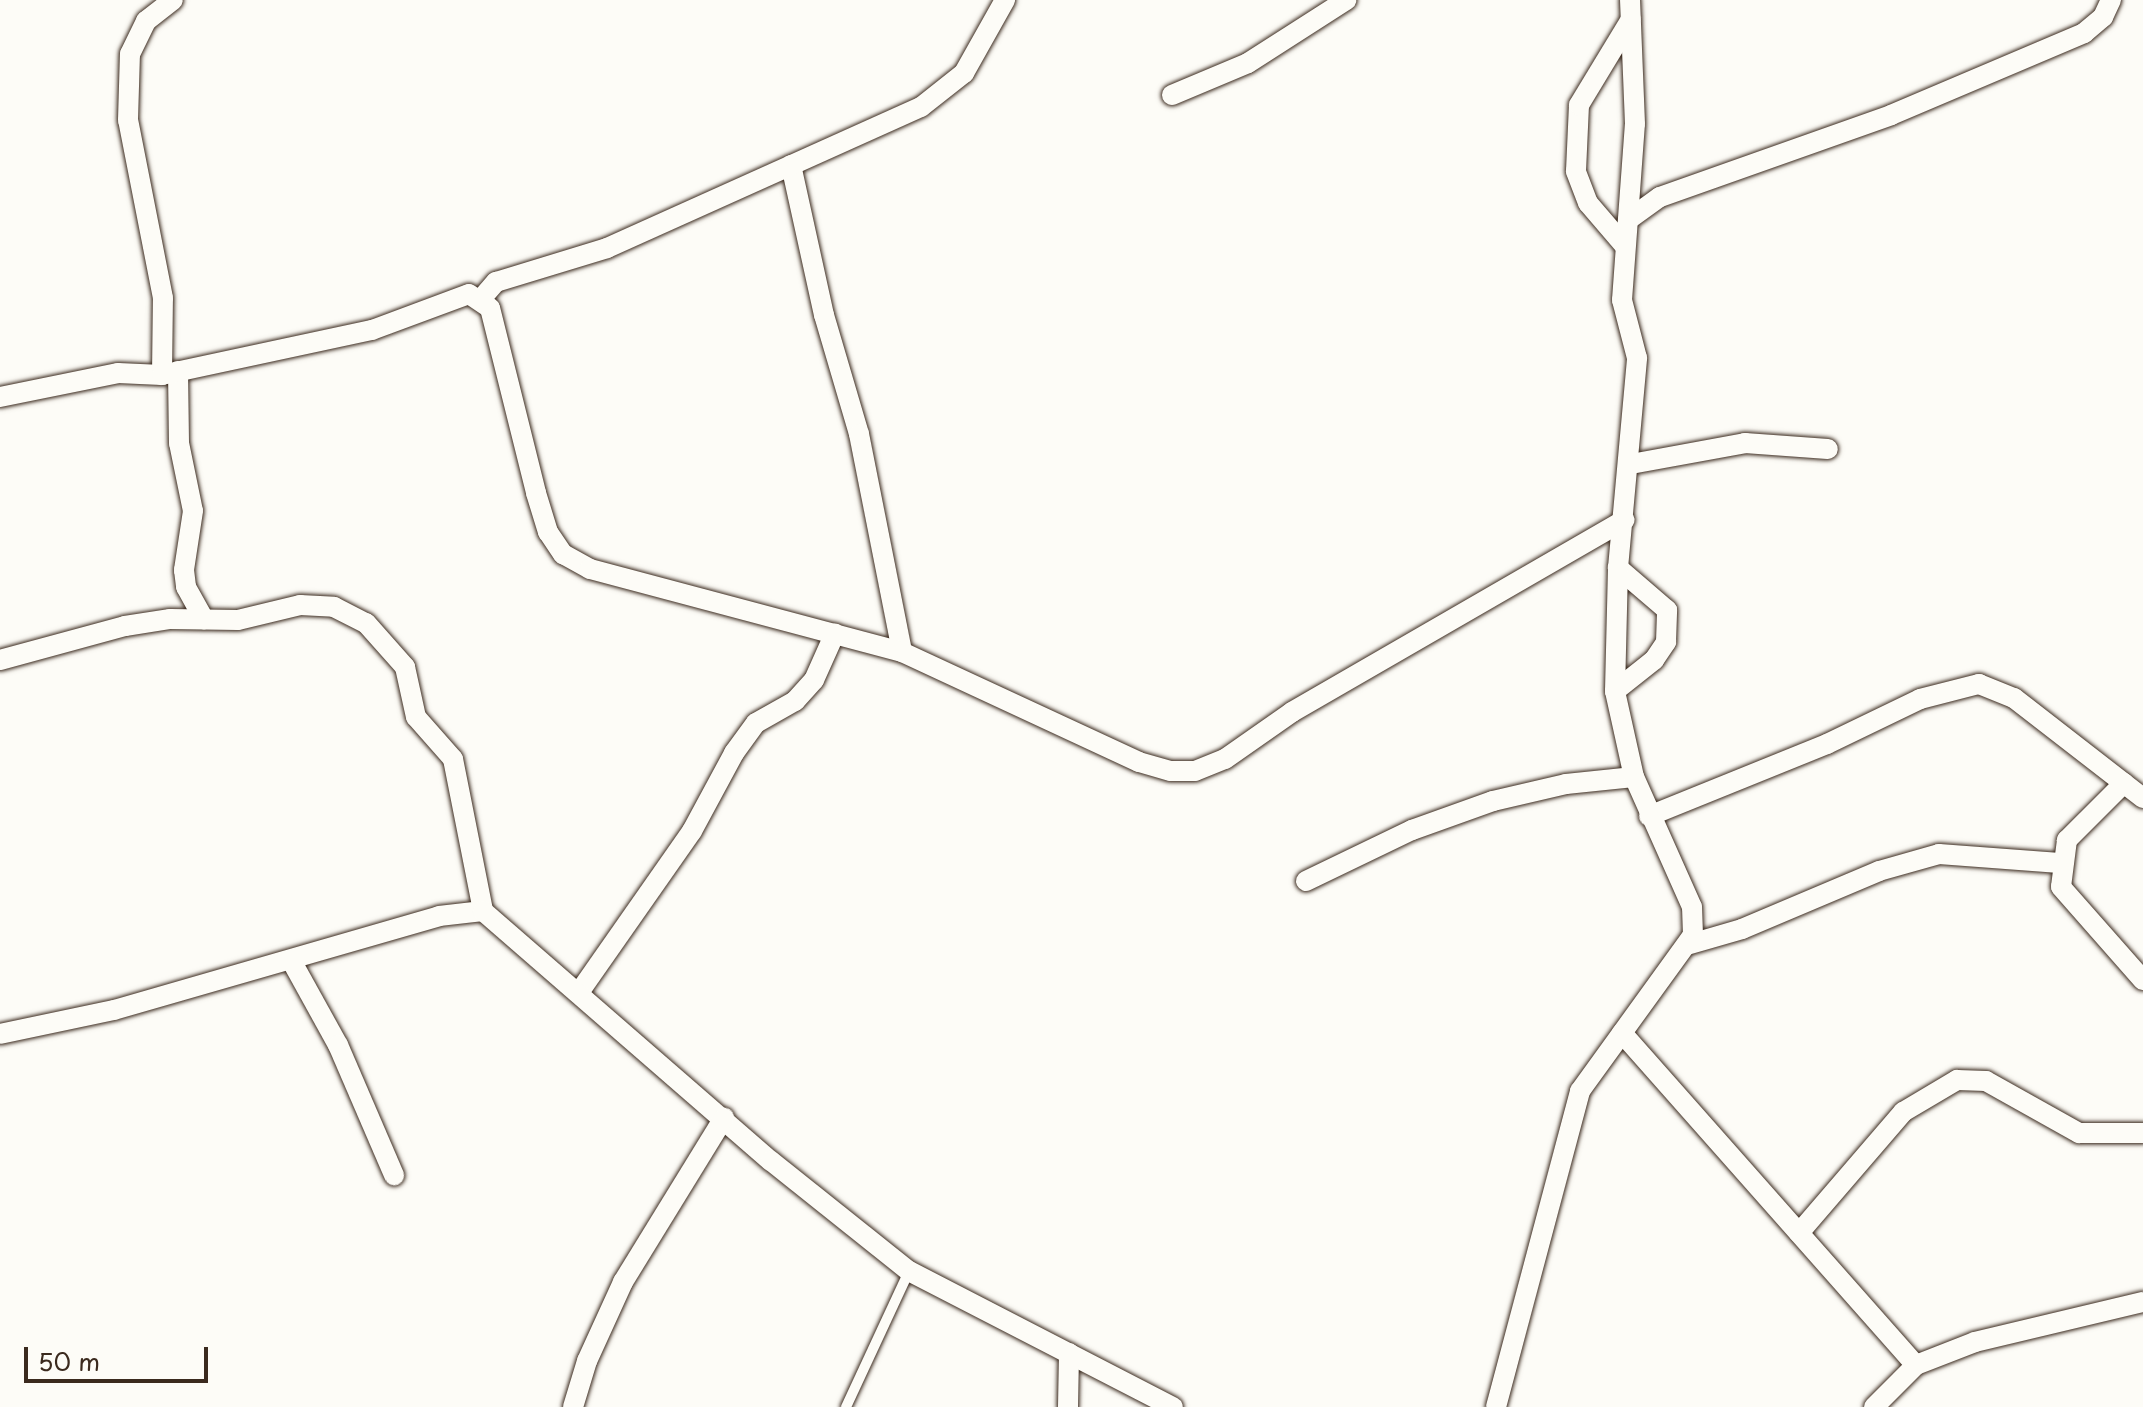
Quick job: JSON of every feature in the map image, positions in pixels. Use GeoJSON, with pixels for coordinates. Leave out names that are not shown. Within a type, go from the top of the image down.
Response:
{"type":"FeatureCollection","features":[{"type":"Feature","properties":{"kind":"street"},"geometry":{"type":"LineString","coordinates":[[173,0],[146,21],[130,54],[128,120],[163,298],[179,443],[193,511],[184,570],[186,587],[204,619]]}},
{"type":"Feature","properties":{"kind":"street"},"geometry":{"type":"LineString","coordinates":[[481,299],[496,282],[607,248],[791,165],[882,129],[921,107],[964,73],[1005,0]]}},
{"type":"Feature","properties":{"kind":"street"},"geometry":{"type":"LineString","coordinates":[[1172,95],[1248,63],[1346,0]]}},
{"type":"Feature","properties":{"kind":"street"},"geometry":{"type":"LineString","coordinates":[[1628,220],[1660,197],[1891,115],[2084,33],[2103,17],[2111,0]]}},
{"type":"Feature","properties":{"kind":"street"},"geometry":{"type":"LineString","coordinates":[[1496,1407],[1580,1091],[1693,935],[1692,907],[1634,777],[1615,691],[1618,568],[1631,464],[1637,358],[1622,300],[1635,124],[1631,10]]}},
{"type":"Feature","properties":{"kind":"street"},"geometry":{"type":"LineString","coordinates":[[1624,245],[1588,203],[1576,171],[1579,105],[1631,10]]}},
{"type":"Feature","properties":{"kind":"street"},"geometry":{"type":"LineString","coordinates":[[791,165],[824,315],[859,434],[902,652]]}},
{"type":"Feature","properties":{"kind":"street"},"geometry":{"type":"LineString","coordinates":[[0,397],[118,373],[170,373],[372,330],[455,296],[481,299],[490,308],[548,532],[563,554],[590,569],[902,652],[1139,762],[1171,771],[1195,771],[1225,759],[1292,712],[1625,520]]}},
{"type":"Feature","properties":{"kind":"street"},"geometry":{"type":"LineString","coordinates":[[1631,464],[1745,443],[1828,449]]}},
{"type":"Feature","properties":{"kind":"street"},"geometry":{"type":"LineString","coordinates":[[1615,691],[1654,660],[1666,642],[1667,621],[1667,610],[1618,568]]}},
{"type":"Feature","properties":{"kind":"street"},"geometry":{"type":"LineString","coordinates":[[0,660],[125,626],[204,619],[238,620],[300,605],[334,607],[366,623],[391,647],[405,667],[416,717],[453,759],[483,911],[580,991],[724,1118],[909,1271],[1173,1407]]}},
{"type":"Feature","properties":{"kind":"street"},"geometry":{"type":"LineString","coordinates":[[580,991],[692,831],[734,753],[756,723],[795,701],[814,680],[835,633]]}},
{"type":"Feature","properties":{"kind":"street"},"geometry":{"type":"LineString","coordinates":[[1649,816],[1827,744],[1920,699],[1979,684],[2014,698],[2143,798]]}},
{"type":"Feature","properties":{"kind":"street"},"geometry":{"type":"LineString","coordinates":[[1306,881],[1412,830],[1493,801],[1566,784],[1634,777]]}},
{"type":"Feature","properties":{"kind":"street"},"geometry":{"type":"LineString","coordinates":[[2124,783],[2067,840],[2060,863],[2061,887],[2143,980]]}},
{"type":"Feature","properties":{"kind":"street"},"geometry":{"type":"LineString","coordinates":[[1687,945],[1742,929],[1879,871],[1939,854],[2060,863]]}},
{"type":"Feature","properties":{"kind":"street"},"geometry":{"type":"LineString","coordinates":[[0,1034],[114,1010],[439,916],[483,911]]}},
{"type":"Feature","properties":{"kind":"street"},"geometry":{"type":"LineString","coordinates":[[291,960],[338,1045],[394,1175]]}},
{"type":"Feature","properties":{"kind":"street"},"geometry":{"type":"LineString","coordinates":[[1622,1033],[1916,1365]]}},
{"type":"Feature","properties":{"kind":"street"},"geometry":{"type":"LineString","coordinates":[[1799,1233],[1903,1112],[1957,1080],[1986,1081],[2079,1133],[2143,1133]]}},
{"type":"Feature","properties":{"kind":"street"},"geometry":{"type":"LineString","coordinates":[[573,1407],[587,1361],[623,1282],[724,1118]]}},
{"type":"Feature","properties":{"kind":"street"},"geometry":{"type":"LineString","coordinates":[[1874,1407],[1916,1365],[1975,1342],[2143,1302]]}},
{"type":"Feature","properties":{"kind":"street"},"geometry":{"type":"LineString","coordinates":[[1068,1407],[1069,1353]]}},
{"type":"Feature","properties":{"kind":"lane"},"geometry":{"type":"LineString","coordinates":[[846,1407],[909,1271]]}}]}
